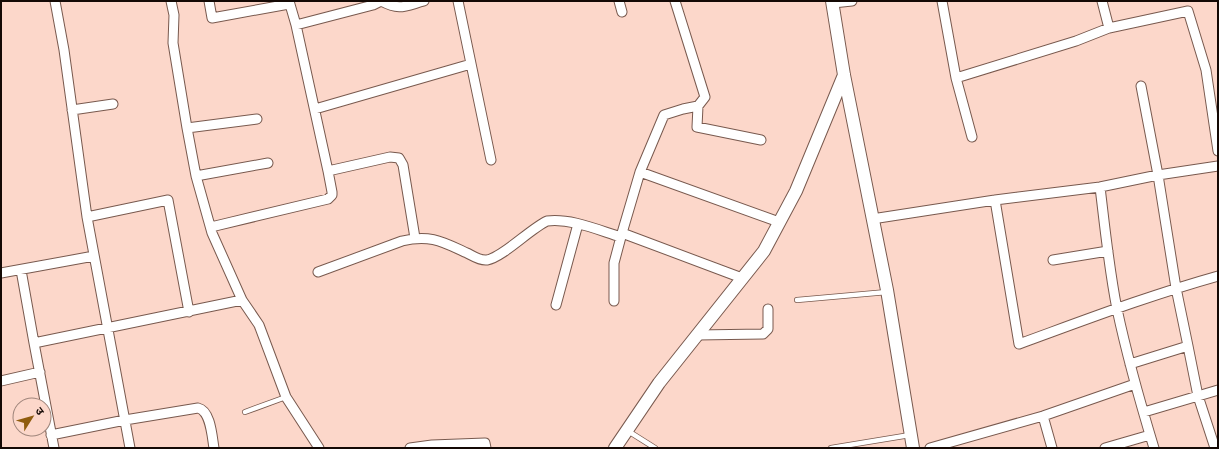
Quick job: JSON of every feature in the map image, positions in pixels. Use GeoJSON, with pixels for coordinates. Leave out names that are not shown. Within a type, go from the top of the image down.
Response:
{"type":"FeatureCollection","features":[{"type":"Feature","properties":{"kind":"street"},"geometry":{"type":"LineString","coordinates":[[55,1],[64,50],[87,217],[130,448]]}},
{"type":"Feature","properties":{"kind":"street"},"geometry":{"type":"LineString","coordinates":[[171,1],[174,15],[173,43],[187,128],[196,176],[212,233],[242,300],[259,325],[286,397],[319,448]]}},
{"type":"Feature","properties":{"kind":"street"},"geometry":{"type":"LineString","coordinates":[[209,1],[212,18],[289,3],[296,25],[332,192],[332,195],[328,199],[211,227]]}},
{"type":"Feature","properties":{"kind":"street"},"geometry":{"type":"LineString","coordinates":[[296,25],[373,5],[381,1],[392,7],[398,8],[424,1]]}},
{"type":"Feature","properties":{"kind":"street"},"geometry":{"type":"LineString","coordinates":[[458,1],[491,160]]}},
{"type":"Feature","properties":{"kind":"street"},"geometry":{"type":"LineString","coordinates":[[619,1],[622,12]]}},
{"type":"Feature","properties":{"kind":"street"},"geometry":{"type":"LineString","coordinates":[[675,1],[705,97],[698,106],[697,127],[761,140]]}},
{"type":"Feature","properties":{"kind":"street"},"geometry":{"type":"LineString","coordinates":[[852,1],[832,2],[844,75],[887,292],[913,448]]}},
{"type":"Feature","properties":{"kind":"street"},"geometry":{"type":"LineString","coordinates":[[942,1],[956,78],[972,137]]}},
{"type":"Feature","properties":{"kind":"street"},"geometry":{"type":"LineString","coordinates":[[1102,1],[1109,28]]}},
{"type":"Feature","properties":{"kind":"street"},"geometry":{"type":"LineString","coordinates":[[956,78],[1076,41],[1109,28],[1188,10],[1206,70],[1218,151]]}},
{"type":"Feature","properties":{"kind":"street"},"geometry":{"type":"LineString","coordinates":[[315,109],[471,64]]}},
{"type":"Feature","properties":{"kind":"street"},"geometry":{"type":"LineString","coordinates":[[614,448],[659,383],[764,251],[796,191],[844,75]]}},
{"type":"Feature","properties":{"kind":"street"},"geometry":{"type":"LineString","coordinates":[[1141,86],[1158,175],[1176,288],[1198,396],[1215,448],[1218,447]]}},
{"type":"Feature","properties":{"kind":"street"},"geometry":{"type":"LineString","coordinates":[[72,110],[113,104]]}},
{"type":"Feature","properties":{"kind":"street"},"geometry":{"type":"LineString","coordinates":[[614,301],[614,263],[621,235],[640,172],[664,115],[698,106]]}},
{"type":"Feature","properties":{"kind":"street"},"geometry":{"type":"LineString","coordinates":[[187,128],[257,119]]}},
{"type":"Feature","properties":{"kind":"street"},"geometry":{"type":"LineString","coordinates":[[328,170],[390,157],[399,158],[403,165],[415,238]]}},
{"type":"Feature","properties":{"kind":"street"},"geometry":{"type":"LineString","coordinates":[[196,176],[268,163]]}},
{"type":"Feature","properties":{"kind":"street"},"geometry":{"type":"LineString","coordinates":[[872,218],[995,200],[1100,187],[1158,175],[1218,166]]}},
{"type":"Feature","properties":{"kind":"street"},"geometry":{"type":"LineString","coordinates":[[640,172],[779,222]]}},
{"type":"Feature","properties":{"kind":"street"},"geometry":{"type":"LineString","coordinates":[[1100,187],[1117,308],[1134,384],[1154,448]]}},
{"type":"Feature","properties":{"kind":"street"},"geometry":{"type":"LineString","coordinates":[[87,217],[168,200],[189,312]]}},
{"type":"Feature","properties":{"kind":"street"},"geometry":{"type":"LineString","coordinates":[[995,200],[1019,344],[1117,308],[1176,288],[1218,276]]}},
{"type":"Feature","properties":{"kind":"street"},"geometry":{"type":"LineString","coordinates":[[318,272],[402,241],[415,238],[427,238],[443,242],[482,260],[488,260],[547,221],[552,220],[578,224],[621,235],[742,278]]}},
{"type":"Feature","properties":{"kind":"street"},"geometry":{"type":"LineString","coordinates":[[556,305],[578,224]]}},
{"type":"Feature","properties":{"kind":"street"},"geometry":{"type":"LineString","coordinates":[[1053,260],[1108,251]]}},
{"type":"Feature","properties":{"kind":"street"},"geometry":{"type":"LineString","coordinates":[[1,273],[94,256]]}},
{"type":"Feature","properties":{"kind":"street"},"geometry":{"type":"LineString","coordinates":[[21,270],[44,397]]}},
{"type":"Feature","properties":{"kind":"street"},"geometry":{"type":"LineString","coordinates":[[34,343],[242,300]]}},
{"type":"Feature","properties":{"kind":"street"},"geometry":{"type":"LineString","coordinates":[[697,335],[763,334],[768,329],[768,309]]}},
{"type":"Feature","properties":{"kind":"street"},"geometry":{"type":"LineString","coordinates":[[1130,364],[1188,346]]}},
{"type":"Feature","properties":{"kind":"street"},"geometry":{"type":"LineString","coordinates":[[1,382],[40,372]]}},
{"type":"Feature","properties":{"kind":"street"},"geometry":{"type":"LineString","coordinates":[[930,448],[1043,416],[1134,384]]}},
{"type":"Feature","properties":{"kind":"street"},"geometry":{"type":"LineString","coordinates":[[1144,412],[1218,390]]}},
{"type":"Feature","properties":{"kind":"street"},"geometry":{"type":"LineString","coordinates":[[52,435],[125,420],[189,409],[201,409],[204,410],[208,418],[214,448]]}},
{"type":"Feature","properties":{"kind":"street"},"geometry":{"type":"LineString","coordinates":[[1043,416],[1052,448]]}},
{"type":"Feature","properties":{"kind":"street"},"geometry":{"type":"LineString","coordinates":[[1105,448],[1150,435]]}},
{"type":"Feature","properties":{"kind":"street"},"geometry":{"type":"LineString","coordinates":[[51,437],[54,448]]}},
{"type":"Feature","properties":{"kind":"street"},"geometry":{"type":"LineString","coordinates":[[410,448],[432,445],[486,443],[486,448]]}},
{"type":"Feature","properties":{"kind":"lane"},"geometry":{"type":"LineString","coordinates":[[797,300],[887,292]]}},
{"type":"Feature","properties":{"kind":"lane"},"geometry":{"type":"LineString","coordinates":[[245,412],[286,397]]}},
{"type":"Feature","properties":{"kind":"lane"},"geometry":{"type":"LineString","coordinates":[[626,431],[655,448]]}},
{"type":"Feature","properties":{"kind":"lane"},"geometry":{"type":"LineString","coordinates":[[830,448],[911,435]]}}]}
